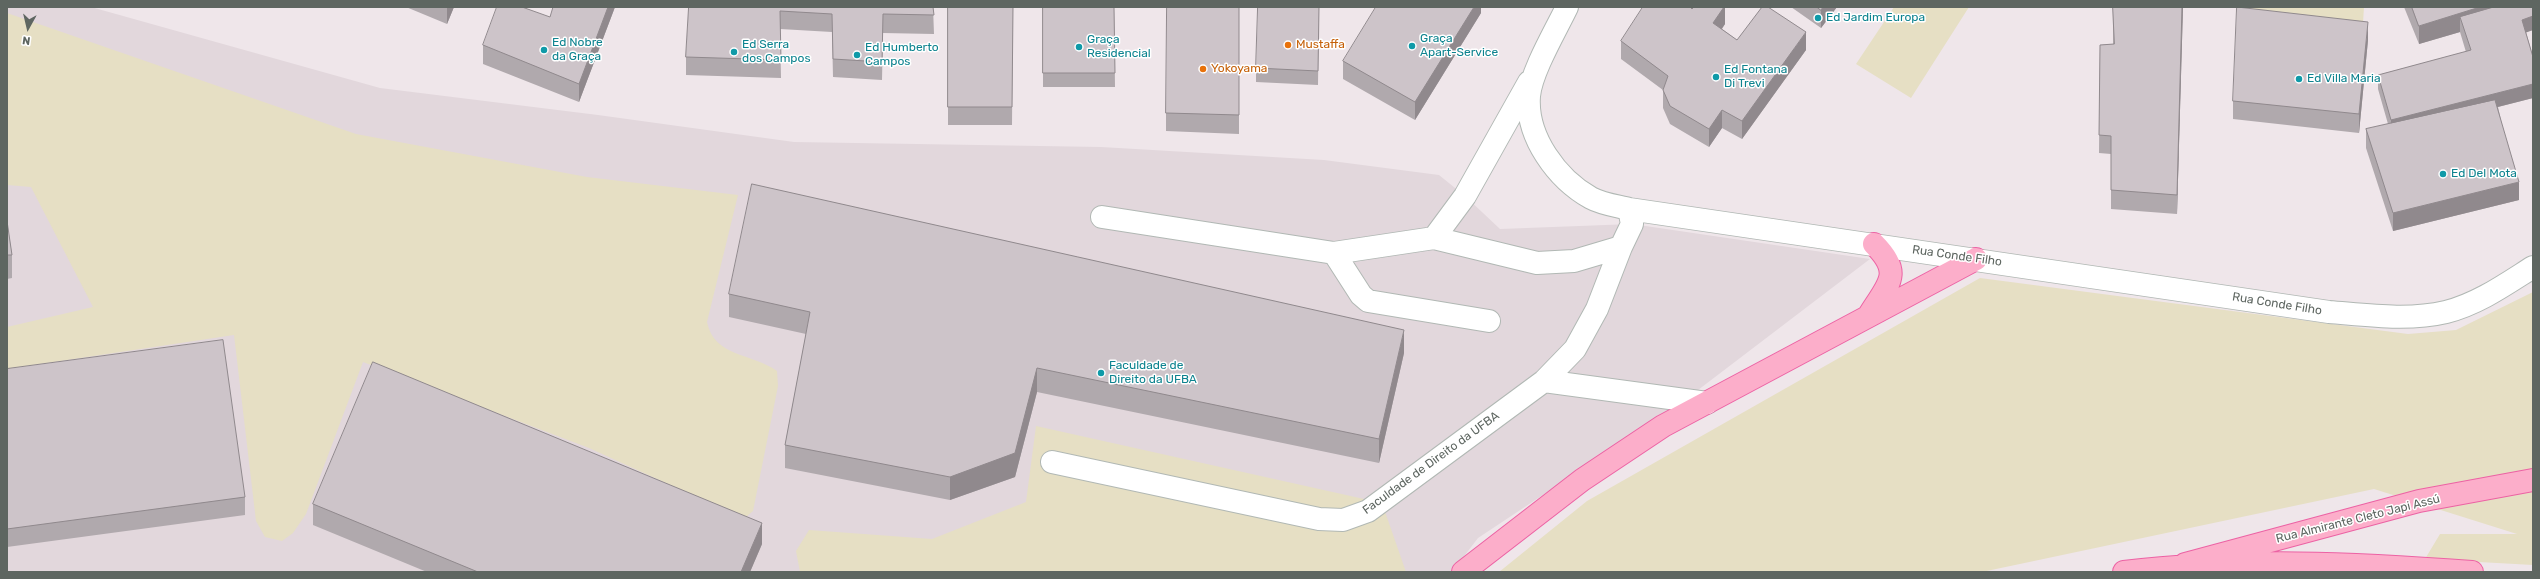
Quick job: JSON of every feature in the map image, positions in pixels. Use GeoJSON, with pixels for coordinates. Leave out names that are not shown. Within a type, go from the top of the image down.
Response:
{"type":"FeatureCollection","features":[{"type":"Feature","properties":{"kind":"main road"},"geometry":{"type":"LineString","coordinates":[[1869,315],[1889,283],[1892,272],[1887,258],[1874,244]]}},
{"type":"Feature","properties":{"kind":"main road"},"geometry":{"type":"LineString","coordinates":[[1463,572],[1582,480],[1663,426],[1976,259]]}},
{"type":"Feature","properties":{"kind":"main road","name":"Rua Almirante Cleto Japi Assú"},"geometry":{"type":"LineString","coordinates":[[2185,564],[2419,501],[2533,480]]}},
{"type":"Feature","properties":{"kind":"main road"},"geometry":{"type":"LineString","coordinates":[[2124,572],[2185,564],[2326,562],[2472,572]]}},
{"type":"Feature","properties":{"kind":"street","name":"Rua Conde Filho"},"geometry":{"type":"LineString","coordinates":[[1567,7],[1538,67],[1529,96],[1531,120],[1542,150],[1565,178],[1592,198],[1629,209],[2329,312],[2393,317],[2446,312],[2487,296],[2533,267]]}},
{"type":"Feature","properties":{"kind":"street"},"geometry":{"type":"LineString","coordinates":[[1434,238],[1465,196],[1538,67]]}},
{"type":"Feature","properties":{"kind":"street","name":"Faculdade de Direito da UFBA"},"geometry":{"type":"LineString","coordinates":[[1052,462],[1319,519],[1344,520],[1368,511],[1544,381],[1575,349],[1597,309],[1621,247],[1632,224],[1629,209]]}},
{"type":"Feature","properties":{"kind":"street"},"geometry":{"type":"LineString","coordinates":[[1102,217],[1334,253],[1434,238],[1538,264],[1574,261],[1621,247]]}},
{"type":"Feature","properties":{"kind":"street"},"geometry":{"type":"LineString","coordinates":[[1334,253],[1361,295],[1368,301],[1489,321]]}},
{"type":"Feature","properties":{"kind":"street"},"geometry":{"type":"LineString","coordinates":[[1544,381],[1707,403]]}},
{"type":"Feature","properties":{"kind":"shaded area"},"geometry":{"type":"Polygon","coordinates":[[[7,7],[91,7],[380,88],[598,115],[794,142],[1101,147],[1324,160],[1439,175],[1465,196],[1500,229],[1632,224],[1870,259],[1677,406],[1478,538],[1452,572],[7,572],[7,7]]]}},
{"type":"Feature","properties":{"kind":"shaded area"},"geometry":{"type":"Polygon","coordinates":[[[1894,7],[1969,7],[1911,98],[1856,64],[1894,7]]]}},
{"type":"Feature","properties":{"kind":"shaded area"},"geometry":{"type":"Polygon","coordinates":[[[2245,7],[2364,7],[2363,23],[2245,11],[2245,7]]]}},
{"type":"Feature","properties":{"kind":"shaded area"},"geometry":{"type":"Polygon","coordinates":[[[7,13],[356,134],[587,177],[738,195],[707,322],[711,333],[717,342],[735,353],[767,365],[777,371],[778,386],[753,511],[746,517],[736,515],[589,448],[363,362],[306,514],[293,533],[282,541],[265,537],[256,521],[234,335],[7,369],[7,327],[93,307],[31,187],[7,185],[7,13]]]}},
{"type":"Feature","properties":{"kind":"shaded area"},"geometry":{"type":"Polygon","coordinates":[[[1980,278],[2408,334],[2456,330],[2533,292],[2533,565],[2425,559],[2440,534],[2517,534],[2374,489],[1982,572],[1499,572],[1587,501],[1980,278]]]}},
{"type":"Feature","properties":{"kind":"shaded area"},"geometry":{"type":"Polygon","coordinates":[[[1036,426],[1382,503],[1406,572],[800,572],[796,551],[809,530],[932,539],[1026,502],[1036,426]]]}},
{"type":"Feature","properties":{"kind":"building","name":"Ed Nobre da Graça"},"geometry":{"type":"Polygon","coordinates":[[[497,7],[522,7],[550,17],[553,7],[608,7],[579,84],[483,45],[497,7]]]}},
{"type":"Feature","properties":{"kind":"building"},"geometry":{"type":"Polygon","coordinates":[[[689,7],[933,7],[934,15],[883,14],[882,62],[833,59],[832,14],[780,11],[781,60],[686,57],[689,7]]]}},
{"type":"Feature","properties":{"kind":"building"},"geometry":{"type":"Polygon","coordinates":[[[948,7],[1013,7],[1012,107],[948,107],[948,7]]]}},
{"type":"Feature","properties":{"kind":"building","name":"Graça Residencial"},"geometry":{"type":"Polygon","coordinates":[[[1043,7],[1114,7],[1115,73],[1043,73],[1043,7]]]}},
{"type":"Feature","properties":{"kind":"building","name":"Yokoyama"},"geometry":{"type":"Polygon","coordinates":[[[1167,7],[1239,7],[1239,115],[1166,113],[1167,7]]]}},
{"type":"Feature","properties":{"kind":"building","name":"Mustaffa"},"geometry":{"type":"Polygon","coordinates":[[[1258,7],[1319,7],[1318,71],[1256,68],[1258,7]]]}},
{"type":"Feature","properties":{"kind":"building","name":"Graça Apart-Service"},"geometry":{"type":"Polygon","coordinates":[[[1376,7],[1474,7],[1415,102],[1343,61],[1376,7]]]}},
{"type":"Feature","properties":{"kind":"building","name":"Ed Fontana Di Trevi"},"geometry":{"type":"Polygon","coordinates":[[[1643,7],[1690,7],[1692,9],[1694,7],[1724,7],[1713,23],[1737,40],[1762,7],[1768,7],[1806,32],[1742,121],[1722,110],[1709,129],[1670,106],[1663,90],[1668,76],[1621,41],[1643,7]]]}},
{"type":"Feature","properties":{"kind":"building"},"geometry":{"type":"Polygon","coordinates":[[[2113,7],[2182,7],[2177,195],[2111,190],[2111,136],[2099,135],[2100,45],[2114,44],[2113,7]]]}},
{"type":"Feature","properties":{"kind":"building","name":"Ed Villa Maria"},"geometry":{"type":"Polygon","coordinates":[[[2237,7],[2368,22],[2359,114],[2233,101],[2237,7]]]}},
{"type":"Feature","properties":{"kind":"building"},"geometry":{"type":"Polygon","coordinates":[[[2412,7],[2480,7],[2419,26],[2412,7]]]}},
{"type":"Feature","properties":{"kind":"building"},"geometry":{"type":"Polygon","coordinates":[[[2494,7],[2533,7],[2533,16],[2522,20],[2533,57],[2533,84],[2391,120],[2378,75],[2471,50],[2460,17],[2494,7]]]}},
{"type":"Feature","properties":{"kind":"building","name":"Ed Del Mota"},"geometry":{"type":"Polygon","coordinates":[[[2495,100],[2519,182],[2393,213],[2366,129],[2495,100]]]}},
{"type":"Feature","properties":{"kind":"building","name":"Faculdade de Direito da UFBA"},"geometry":{"type":"Polygon","coordinates":[[[752,184],[1404,330],[1379,439],[1037,368],[1015,453],[950,477],[785,445],[810,312],[729,294],[752,184]]]}},
{"type":"Feature","properties":{"kind":"building"},"geometry":{"type":"Polygon","coordinates":[[[7,221],[12,255],[7,255],[7,221]]]}},
{"type":"Feature","properties":{"kind":"building"},"geometry":{"type":"Polygon","coordinates":[[[223,340],[245,497],[7,529],[7,369],[223,340]]]}},
{"type":"Feature","properties":{"kind":"building"},"geometry":{"type":"Polygon","coordinates":[[[373,362],[762,523],[741,572],[478,572],[313,504],[373,362]]]}},
{"type":"Feature","properties":{"kind":"place","name":"Ed Jardim Europa"},"geometry":{"type":"Point","coordinates":[1818,18]}},
{"type":"Feature","properties":{"kind":"place","name":"Mustaffa"},"geometry":{"type":"Point","coordinates":[1288,45]}},
{"type":"Feature","properties":{"kind":"place","name":"Graça Apart-Service"},"geometry":{"type":"Point","coordinates":[1412,46]}},
{"type":"Feature","properties":{"kind":"place","name":"Graça Residencial"},"geometry":{"type":"Point","coordinates":[1079,47]}},
{"type":"Feature","properties":{"kind":"place","name":"Ed Nobre da Graça"},"geometry":{"type":"Point","coordinates":[544,50]}},
{"type":"Feature","properties":{"kind":"place","name":"Ed Serra dos Campos"},"geometry":{"type":"Point","coordinates":[734,52]}},
{"type":"Feature","properties":{"kind":"place","name":"Ed Humberto Campos"},"geometry":{"type":"Point","coordinates":[857,55]}},
{"type":"Feature","properties":{"kind":"place","name":"Yokoyama"},"geometry":{"type":"Point","coordinates":[1203,69]}},
{"type":"Feature","properties":{"kind":"place","name":"Ed Fontana Di Trevi"},"geometry":{"type":"Point","coordinates":[1716,77]}},
{"type":"Feature","properties":{"kind":"place","name":"Ed Villa Maria"},"geometry":{"type":"Point","coordinates":[2299,79]}},
{"type":"Feature","properties":{"kind":"place","name":"Ed Del Mota"},"geometry":{"type":"Point","coordinates":[2443,174]}},
{"type":"Feature","properties":{"kind":"place","name":"Faculdade de Direito da UFBA"},"geometry":{"type":"Point","coordinates":[1101,373]}}]}
